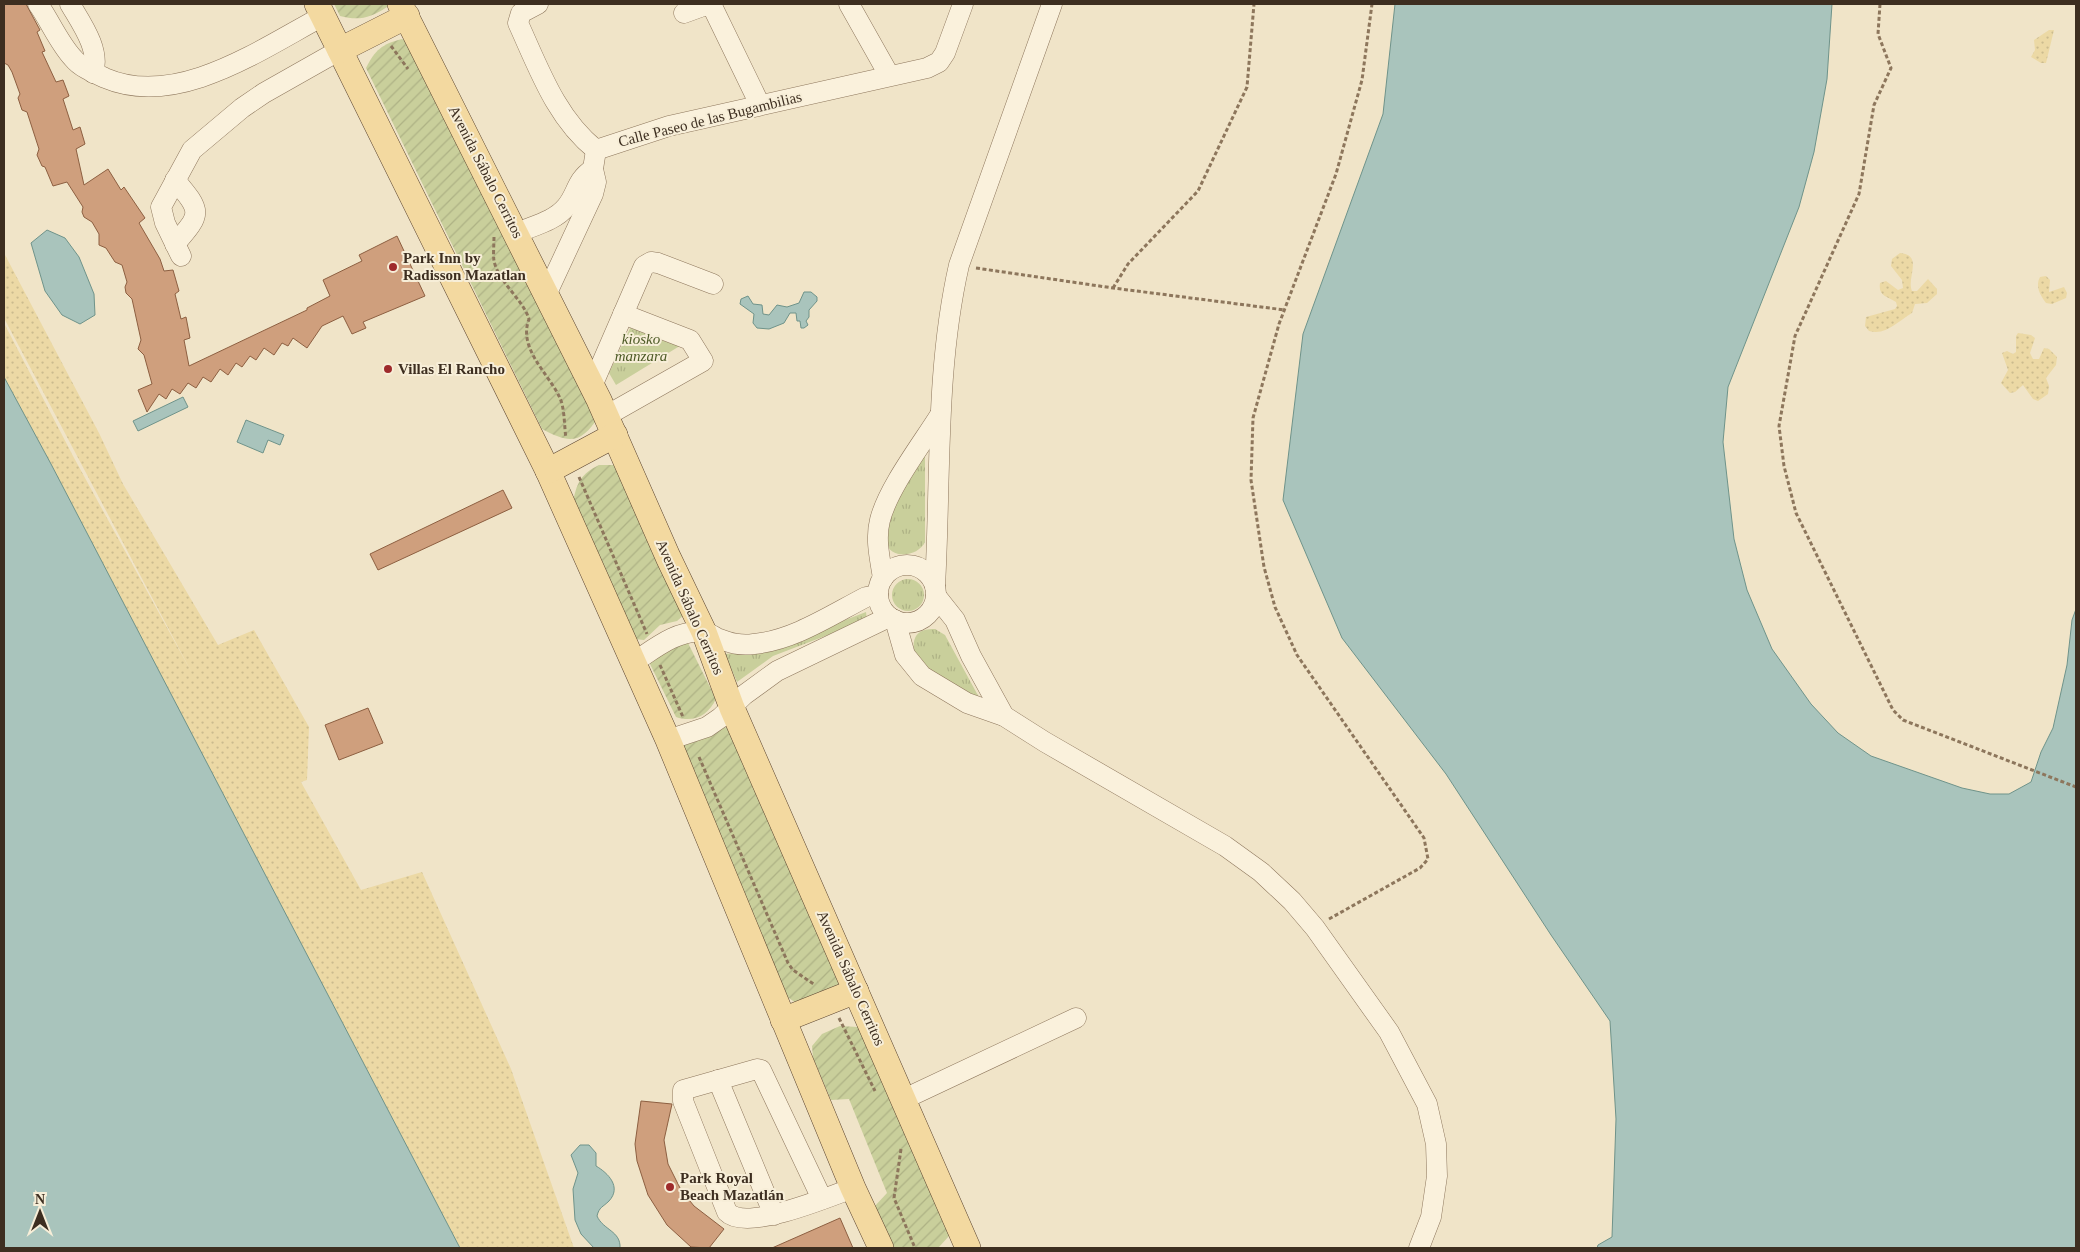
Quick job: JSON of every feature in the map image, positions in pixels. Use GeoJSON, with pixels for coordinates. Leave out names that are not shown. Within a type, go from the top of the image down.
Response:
{"type":"FeatureCollection","features":[{"type":"Feature","properties":{"kind":"main road"},"geometry":{"type":"LineString","coordinates":[[320,10],[548,471],[643,656],[678,737],[783,1020],[852,1188],[881,1248]]}},
{"type":"Feature","properties":{"kind":"main road"},"geometry":{"type":"LineString","coordinates":[[340,50],[382,29],[403,10]]}},
{"type":"Feature","properties":{"kind":"main road","name":"Avenida Sábalo Cerritos"},"geometry":{"type":"LineString","coordinates":[[403,10],[506,232],[546,295],[611,426],[668,557],[704,632],[732,708],[968,1248]]}},
{"type":"Feature","properties":{"kind":"main road"},"geometry":{"type":"LineString","coordinates":[[548,471],[573,458],[611,426]]}},
{"type":"Feature","properties":{"kind":"main road"},"geometry":{"type":"LineString","coordinates":[[783,1020],[856,991]]}},
{"type":"Feature","properties":{"kind":"street"},"geometry":{"type":"LineString","coordinates":[[70,4],[94,53],[96,63],[93,73]]}},
{"type":"Feature","properties":{"kind":"street"},"geometry":{"type":"LineString","coordinates":[[538,4],[520,13],[518,23],[555,102],[594,160],[596,182],[574,213],[546,295]]}},
{"type":"Feature","properties":{"kind":"street"},"geometry":{"type":"LineString","coordinates":[[849,4],[889,75]]}},
{"type":"Feature","properties":{"kind":"street","name":"Calle Paseo de las Bugambilias"},"geometry":{"type":"LineString","coordinates":[[594,160],[662,128],[889,75],[927,68],[939,62],[945,54],[963,4]]}},
{"type":"Feature","properties":{"kind":"street"},"geometry":{"type":"LineString","coordinates":[[678,737],[706,727],[732,708],[744,695],[778,671],[892,618],[911,622],[920,619],[928,613],[935,591],[940,507],[940,415],[952,296],[959,265],[1052,4]]}},
{"type":"Feature","properties":{"kind":"street"},"geometry":{"type":"LineString","coordinates":[[42,5],[73,59],[93,73],[120,85],[158,88],[179,84],[248,56],[320,10]]}},
{"type":"Feature","properties":{"kind":"street"},"geometry":{"type":"LineString","coordinates":[[684,13],[706,5],[712,6],[760,105]]}},
{"type":"Feature","properties":{"kind":"street"},"geometry":{"type":"LineString","coordinates":[[175,180],[190,198],[196,211],[194,222],[178,250],[165,223],[160,207],[175,180],[192,150],[242,108],[340,50]]}},
{"type":"Feature","properties":{"kind":"street"},"geometry":{"type":"LineString","coordinates":[[506,232],[556,216],[574,213]]}},
{"type":"Feature","properties":{"kind":"street"},"geometry":{"type":"LineString","coordinates":[[592,386],[644,266],[651,262],[713,284]]}},
{"type":"Feature","properties":{"kind":"street"},"geometry":{"type":"LineString","coordinates":[[611,426],[703,361],[690,340],[623,314]]}},
{"type":"Feature","properties":{"kind":"street"},"geometry":{"type":"LineString","coordinates":[[940,415],[888,498],[880,520],[878,541],[881,587],[880,605],[892,618],[906,655],[922,676],[967,704],[1004,716],[1045,742],[1225,846],[1261,872],[1292,901],[1315,928],[1389,1032],[1427,1104],[1436,1144],[1437,1176],[1431,1217],[1419,1248]]}},
{"type":"Feature","properties":{"kind":"street"},"geometry":{"type":"LineString","coordinates":[[643,656],[680,635],[704,632],[732,644],[764,642],[793,634],[866,597],[881,587],[898,566],[907,565],[924,571],[955,620],[971,656],[1004,716]]}},
{"type":"Feature","properties":{"kind":"street"},"geometry":{"type":"LineString","coordinates":[[904,1099],[1076,1018]]}},
{"type":"Feature","properties":{"kind":"street"},"geometry":{"type":"LineString","coordinates":[[822,1199],[765,1073],[757,1070],[683,1090],[682,1096],[727,1212],[732,1218],[774,1215],[822,1199],[852,1188]]}},
{"type":"Feature","properties":{"kind":"street"},"geometry":{"type":"LineString","coordinates":[[718,1080],[774,1215]]}},
{"type":"Feature","properties":{"kind":"path"},"geometry":{"type":"LineString","coordinates":[[1113,288],[1128,264],[1198,191],[1247,86],[1254,4]]}},
{"type":"Feature","properties":{"kind":"path"},"geometry":{"type":"LineString","coordinates":[[1315,928],[1420,868],[1428,859],[1424,838],[1297,655],[1275,606],[1264,567],[1252,480],[1253,418],[1285,310],[1336,174],[1362,80],[1372,4]]}},
{"type":"Feature","properties":{"kind":"path"},"geometry":{"type":"LineString","coordinates":[[1880,4],[1878,34],[1891,68],[1874,105],[1859,194],[1795,336],[1779,426],[1784,466],[1796,513],[1893,710],[1903,720],[2076,787]]}},
{"type":"Feature","properties":{"kind":"path"},"geometry":{"type":"LineString","coordinates":[[382,29],[392,48],[413,74]]}},
{"type":"Feature","properties":{"kind":"path"},"geometry":{"type":"LineString","coordinates":[[506,232],[494,261],[498,270],[526,309],[529,319],[525,328],[527,337],[543,373],[560,397],[566,443],[643,656],[678,737],[788,963],[793,970],[819,988],[843,1024],[879,1100]]}},
{"type":"Feature","properties":{"kind":"path"},"geometry":{"type":"LineString","coordinates":[[959,265],[1113,288],[1285,310]]}},
{"type":"Feature","properties":{"kind":"path"},"geometry":{"type":"LineString","coordinates":[[899,1143],[901,1155],[894,1198],[914,1248]]}},
{"type":"Feature","properties":{"kind":"green space"},"geometry":{"type":"Polygon","coordinates":[[[334,4],[388,4],[387,7],[370,16],[353,18],[340,16],[334,4]]]}},
{"type":"Feature","properties":{"kind":"green space"},"geometry":{"type":"Polygon","coordinates":[[[402,39],[414,46],[599,416],[586,432],[574,439],[560,437],[542,429],[366,68],[380,49],[389,43],[402,39]]]}},
{"type":"Feature","properties":{"kind":"green space","name":"kiosko manzara"},"geometry":{"type":"Polygon","coordinates":[[[631,326],[683,344],[616,385],[609,373],[631,326]]]}},
{"type":"Feature","properties":{"kind":"green space"},"geometry":{"type":"Polygon","coordinates":[[[925,450],[925,542],[917,551],[898,554],[889,548],[885,539],[888,514],[896,496],[925,450]]]}},
{"type":"Feature","properties":{"kind":"green space"},"geometry":{"type":"Polygon","coordinates":[[[599,465],[614,465],[685,614],[677,621],[660,625],[644,640],[634,639],[573,502],[581,479],[599,465]]]}},
{"type":"Feature","properties":{"kind":"green space"},"geometry":{"type":"Polygon","coordinates":[[[908,579],[914,580],[919,584],[923,589],[923,601],[919,606],[914,610],[908,611],[902,610],[897,606],[893,601],[892,595],[893,589],[897,584],[902,580],[908,579]]]}},
{"type":"Feature","properties":{"kind":"green space"},"geometry":{"type":"Polygon","coordinates":[[[866,612],[867,620],[773,656],[737,682],[725,654],[767,650],[866,612]]]}},
{"type":"Feature","properties":{"kind":"green space"},"geometry":{"type":"Polygon","coordinates":[[[927,629],[935,629],[945,635],[981,701],[915,662],[913,649],[917,634],[927,629]]]}},
{"type":"Feature","properties":{"kind":"green space"},"geometry":{"type":"Polygon","coordinates":[[[687,641],[716,699],[709,710],[699,717],[682,719],[676,717],[648,660],[687,641]]]}},
{"type":"Feature","properties":{"kind":"green space"},"geometry":{"type":"Polygon","coordinates":[[[721,727],[732,728],[841,980],[837,987],[796,1003],[786,996],[680,749],[686,741],[721,727]]]}},
{"type":"Feature","properties":{"kind":"green space"},"geometry":{"type":"Polygon","coordinates":[[[840,1026],[858,1027],[950,1235],[938,1248],[892,1248],[874,1207],[887,1193],[849,1099],[831,1100],[813,1058],[812,1046],[822,1034],[840,1026]]]}},
{"type":"Feature","properties":{"kind":"sand"},"geometry":{"type":"Polygon","coordinates":[[[2049,30],[2054,30],[2046,63],[2041,63],[2031,57],[2035,50],[2034,40],[2049,30]]]}},
{"type":"Feature","properties":{"kind":"sand"},"geometry":{"type":"Polygon","coordinates":[[[4,253],[99,433],[123,484],[218,645],[254,630],[309,727],[307,780],[301,782],[361,890],[422,872],[511,1069],[574,1248],[460,1248],[4,377],[4,323],[73,456],[193,675],[4,318],[4,253]]]}},
{"type":"Feature","properties":{"kind":"sand"},"geometry":{"type":"Polygon","coordinates":[[[1900,253],[1907,255],[1913,262],[1912,291],[1917,291],[1928,279],[1937,289],[1937,294],[1927,303],[1915,304],[1912,313],[1892,327],[1881,331],[1869,331],[1865,326],[1866,317],[1895,309],[1897,306],[1896,302],[1886,297],[1880,291],[1880,283],[1886,281],[1898,290],[1903,288],[1902,280],[1891,266],[1892,259],[1900,253]]]}},
{"type":"Feature","properties":{"kind":"sand"},"geometry":{"type":"Polygon","coordinates":[[[2046,276],[2050,280],[2049,292],[2064,287],[2067,293],[2066,298],[2052,304],[2046,303],[2040,294],[2038,284],[2040,277],[2046,276]]]}},
{"type":"Feature","properties":{"kind":"sand"},"geometry":{"type":"Polygon","coordinates":[[[2018,333],[2031,335],[2035,338],[2030,353],[2033,359],[2039,359],[2044,348],[2049,349],[2057,357],[2056,365],[2046,378],[2049,386],[2048,394],[2038,401],[2033,399],[2023,385],[2015,392],[2010,393],[2001,383],[2008,370],[2002,353],[2007,351],[2013,354],[2016,352],[2016,336],[2018,333]]]}},
{"type":"Feature","properties":{"kind":"water"},"geometry":{"type":"Polygon","coordinates":[[[1395,4],[1832,4],[1827,79],[1814,152],[1799,207],[1728,387],[1723,442],[1734,539],[1747,590],[1772,649],[1811,704],[1838,733],[1871,756],[1962,788],[1990,794],[2009,794],[2031,782],[2041,752],[2053,728],[2067,665],[2072,620],[2076,609],[2076,1248],[1597,1248],[1598,1245],[1612,1237],[1616,1119],[1610,1021],[1551,935],[1446,774],[1342,638],[1283,500],[1303,334],[1383,114],[1395,4]]]}},
{"type":"Feature","properties":{"kind":"water"},"geometry":{"type":"Polygon","coordinates":[[[47,230],[65,238],[79,257],[94,294],[95,315],[80,324],[62,315],[45,291],[31,243],[47,230]]]}},
{"type":"Feature","properties":{"kind":"water"},"geometry":{"type":"Polygon","coordinates":[[[804,292],[811,292],[817,297],[817,301],[809,310],[809,317],[806,321],[808,325],[804,328],[801,328],[800,321],[797,321],[796,313],[790,313],[784,323],[769,329],[757,328],[753,323],[754,314],[740,304],[741,299],[748,296],[753,304],[762,305],[763,314],[769,315],[777,305],[787,307],[799,303],[804,292]]]}},
{"type":"Feature","properties":{"kind":"water"},"geometry":{"type":"Polygon","coordinates":[[[4,377],[51,464],[460,1248],[4,1248],[4,377]]]}},
{"type":"Feature","properties":{"kind":"water"},"geometry":{"type":"Polygon","coordinates":[[[183,397],[188,407],[138,431],[133,421],[183,397]]]}},
{"type":"Feature","properties":{"kind":"water"},"geometry":{"type":"Polygon","coordinates":[[[246,420],[284,435],[280,445],[268,440],[263,453],[237,442],[246,420]]]}},
{"type":"Feature","properties":{"kind":"water"},"geometry":{"type":"Polygon","coordinates":[[[580,1145],[589,1145],[596,1153],[596,1166],[609,1176],[614,1186],[613,1196],[600,1209],[597,1216],[603,1225],[618,1238],[620,1248],[594,1248],[581,1234],[575,1220],[573,1189],[578,1173],[571,1155],[580,1145]]]}},
{"type":"Feature","properties":{"kind":"building"},"geometry":{"type":"Polygon","coordinates":[[[4,4],[26,4],[40,30],[37,32],[45,51],[42,52],[56,82],[63,80],[69,96],[63,99],[73,130],[80,127],[85,144],[76,149],[84,185],[108,169],[121,190],[124,187],[145,218],[139,223],[160,259],[164,271],[173,270],[179,291],[175,294],[181,319],[186,317],[190,338],[184,340],[189,366],[307,310],[307,308],[330,296],[323,280],[362,261],[359,255],[397,236],[425,296],[363,322],[366,328],[352,334],[343,316],[322,326],[307,348],[293,338],[288,346],[282,343],[274,355],[264,348],[256,360],[250,356],[242,367],[236,363],[228,375],[220,369],[211,382],[203,377],[196,388],[188,383],[180,394],[172,389],[166,399],[159,394],[147,412],[138,390],[152,384],[144,355],[138,349],[141,340],[132,299],[126,293],[125,287],[127,282],[122,265],[115,262],[106,248],[99,245],[99,234],[92,222],[84,217],[83,207],[67,182],[53,186],[45,167],[42,166],[37,155],[39,149],[27,112],[22,110],[18,98],[20,94],[12,72],[8,65],[4,63],[4,4]]]}},
{"type":"Feature","properties":{"kind":"building"},"geometry":{"type":"Polygon","coordinates":[[[503,490],[512,508],[378,570],[370,554],[503,490]]]}},
{"type":"Feature","properties":{"kind":"building"},"geometry":{"type":"Polygon","coordinates":[[[368,708],[383,743],[339,760],[325,725],[368,708]]]}},
{"type":"Feature","properties":{"kind":"building"},"geometry":{"type":"Polygon","coordinates":[[[641,1101],[672,1104],[664,1140],[668,1164],[681,1190],[694,1206],[724,1229],[709,1248],[691,1247],[667,1225],[648,1195],[637,1161],[635,1144],[641,1101]]]}},
{"type":"Feature","properties":{"kind":"building"},"geometry":{"type":"Polygon","coordinates":[[[840,1218],[853,1248],[772,1248],[840,1218]]]}},
{"type":"Feature","properties":{"kind":"place","name":"Park Inn by Radisson Mazatlan"},"geometry":{"type":"Point","coordinates":[393,267]}},
{"type":"Feature","properties":{"kind":"place","name":"Villas El Rancho"},"geometry":{"type":"Point","coordinates":[388,369]}},
{"type":"Feature","properties":{"kind":"place","name":"Park Royal Beach Mazatlán"},"geometry":{"type":"Point","coordinates":[670,1187]}}]}
